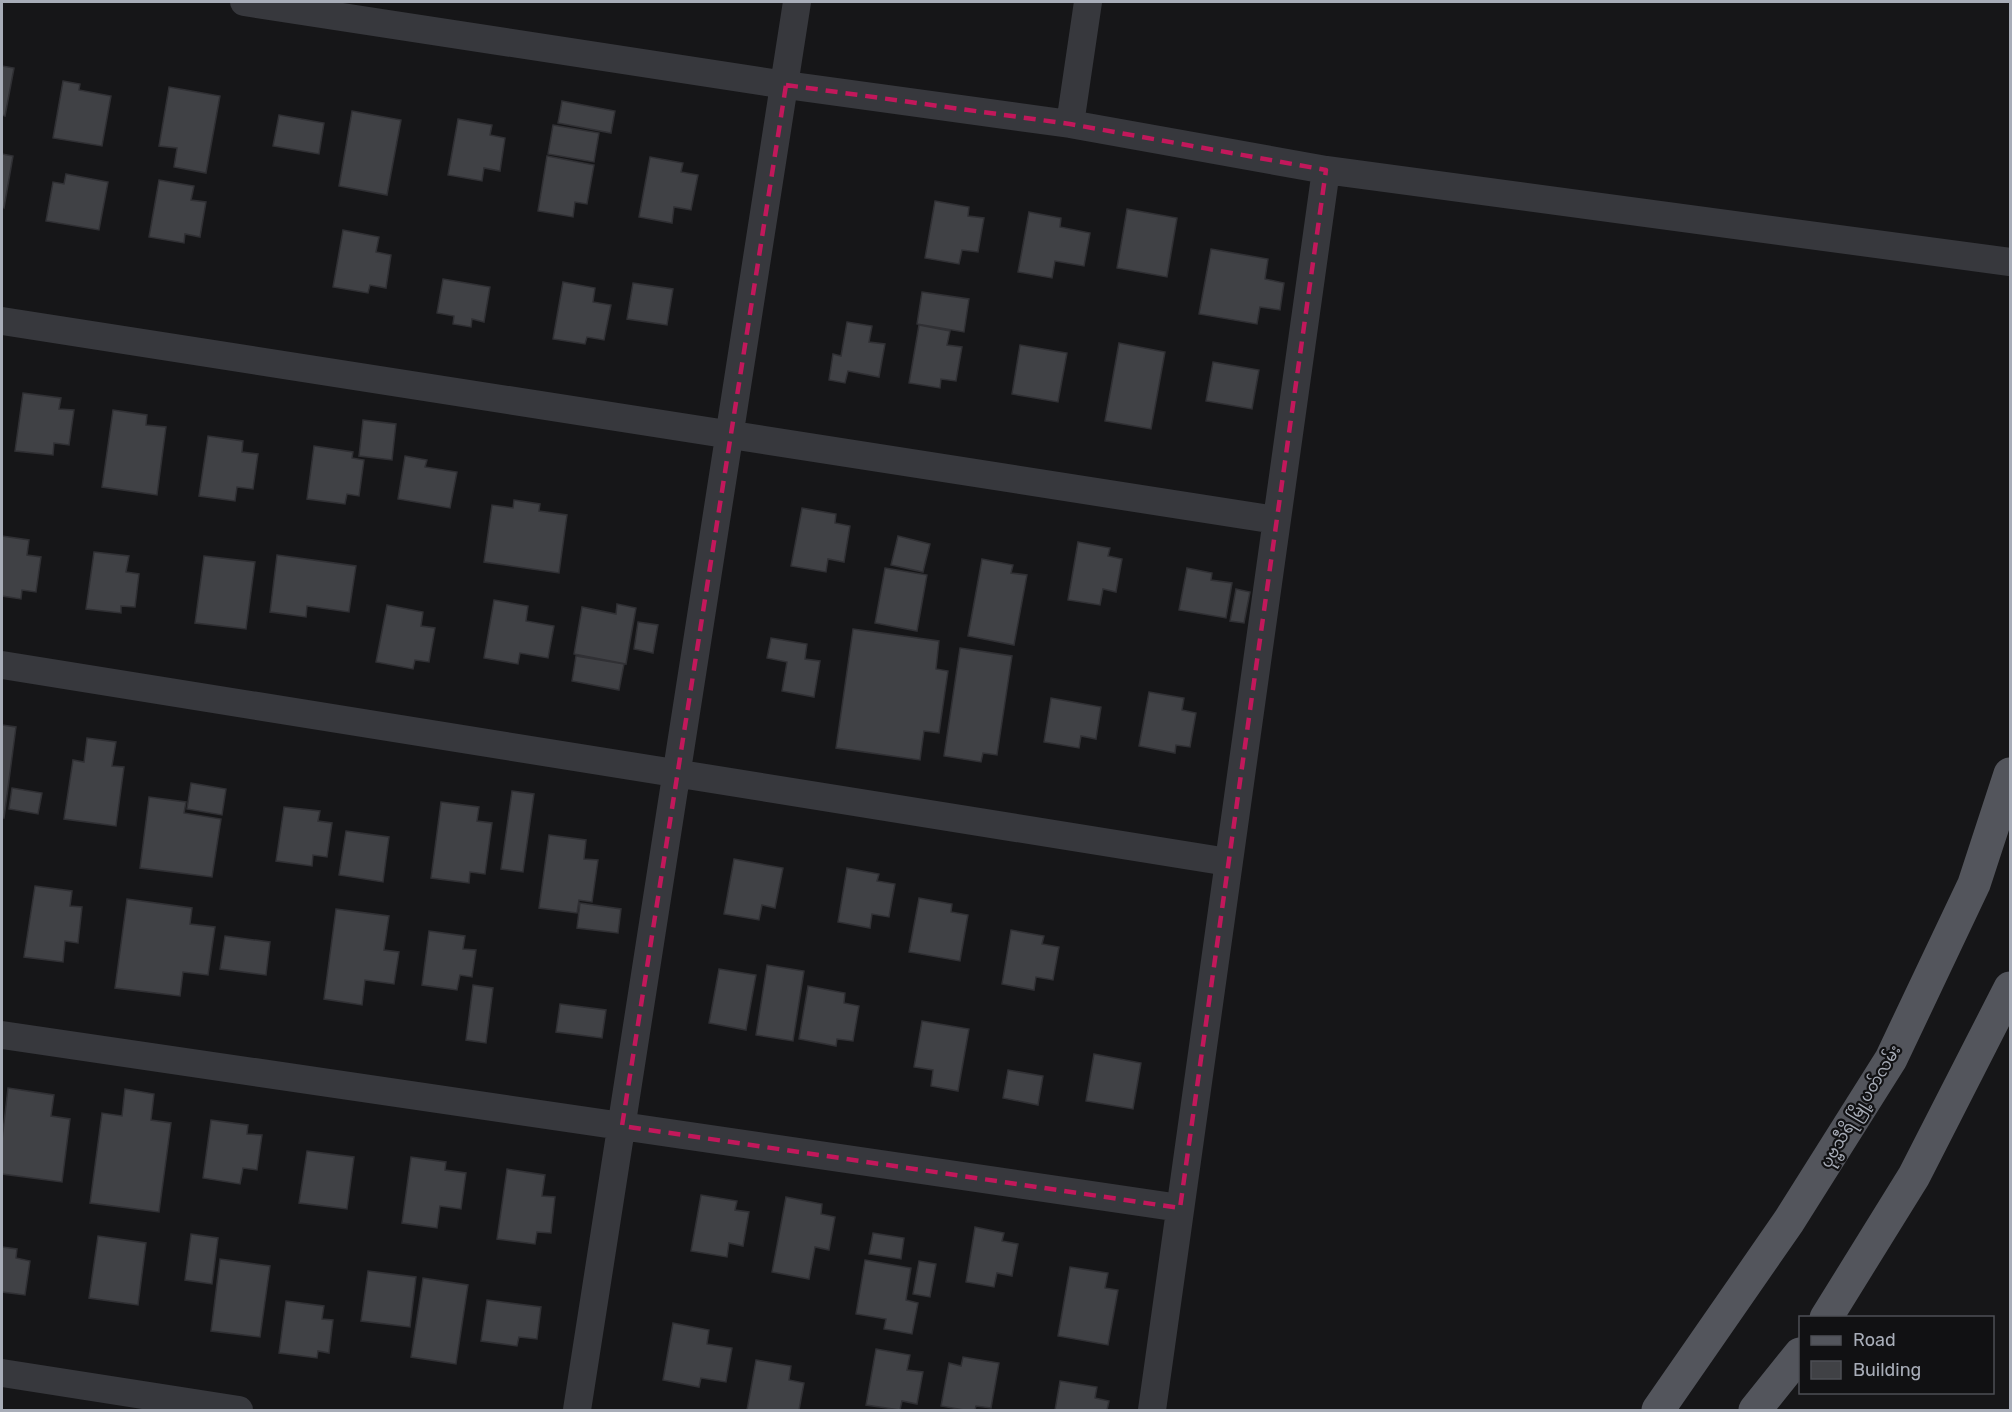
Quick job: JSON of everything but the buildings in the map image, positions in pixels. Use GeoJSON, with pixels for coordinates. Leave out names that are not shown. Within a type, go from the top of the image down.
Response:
{"type":"FeatureCollection","features":[{"type":"Feature","properties":{"kind":"main road","name":"ပုဗ္ဗသီရိ မြို့ပတ်လမ်း"},"geometry":{"type":"LineString","coordinates":[[1658,1410],[1789,1221],[1891,1059],[1974,884],[2010,774]]}},
{"type":"Feature","properties":{"kind":"main road"},"geometry":{"type":"LineString","coordinates":[[1827,1316],[1914,1176],[2010,988]]}},
{"type":"Feature","properties":{"kind":"main road"},"geometry":{"type":"LineString","coordinates":[[1755,1410],[1799,1355]]}},
{"type":"Feature","properties":{"kind":"street"},"geometry":{"type":"LineString","coordinates":[[244,2],[786,85],[1070,124],[1326,170],[2010,262]]}},
{"type":"Feature","properties":{"kind":"street"},"geometry":{"type":"LineString","coordinates":[[577,1410],[786,85],[797,2]]}},
{"type":"Feature","properties":{"kind":"street"},"geometry":{"type":"LineString","coordinates":[[1070,124],[1088,2]]}},
{"type":"Feature","properties":{"kind":"street"},"geometry":{"type":"LineString","coordinates":[[1152,1410],[1326,170]]}},
{"type":"Feature","properties":{"kind":"street"},"geometry":{"type":"LineString","coordinates":[[2,321],[1276,520]]}},
{"type":"Feature","properties":{"kind":"street"},"geometry":{"type":"LineString","coordinates":[[2,665],[1228,862]]}},
{"type":"Feature","properties":{"kind":"street"},"geometry":{"type":"LineString","coordinates":[[2,1035],[1180,1208]]}},
{"type":"Feature","properties":{"kind":"street"},"geometry":{"type":"LineString","coordinates":[[2,1373],[239,1410]]}},
{"type":"Feature","properties":{"kind":"highlighted area"},"geometry":{"type":"Polygon","coordinates":[[[786,85],[1070,124],[1326,170],[1180,1208],[622,1126],[786,85]]]}}]}
